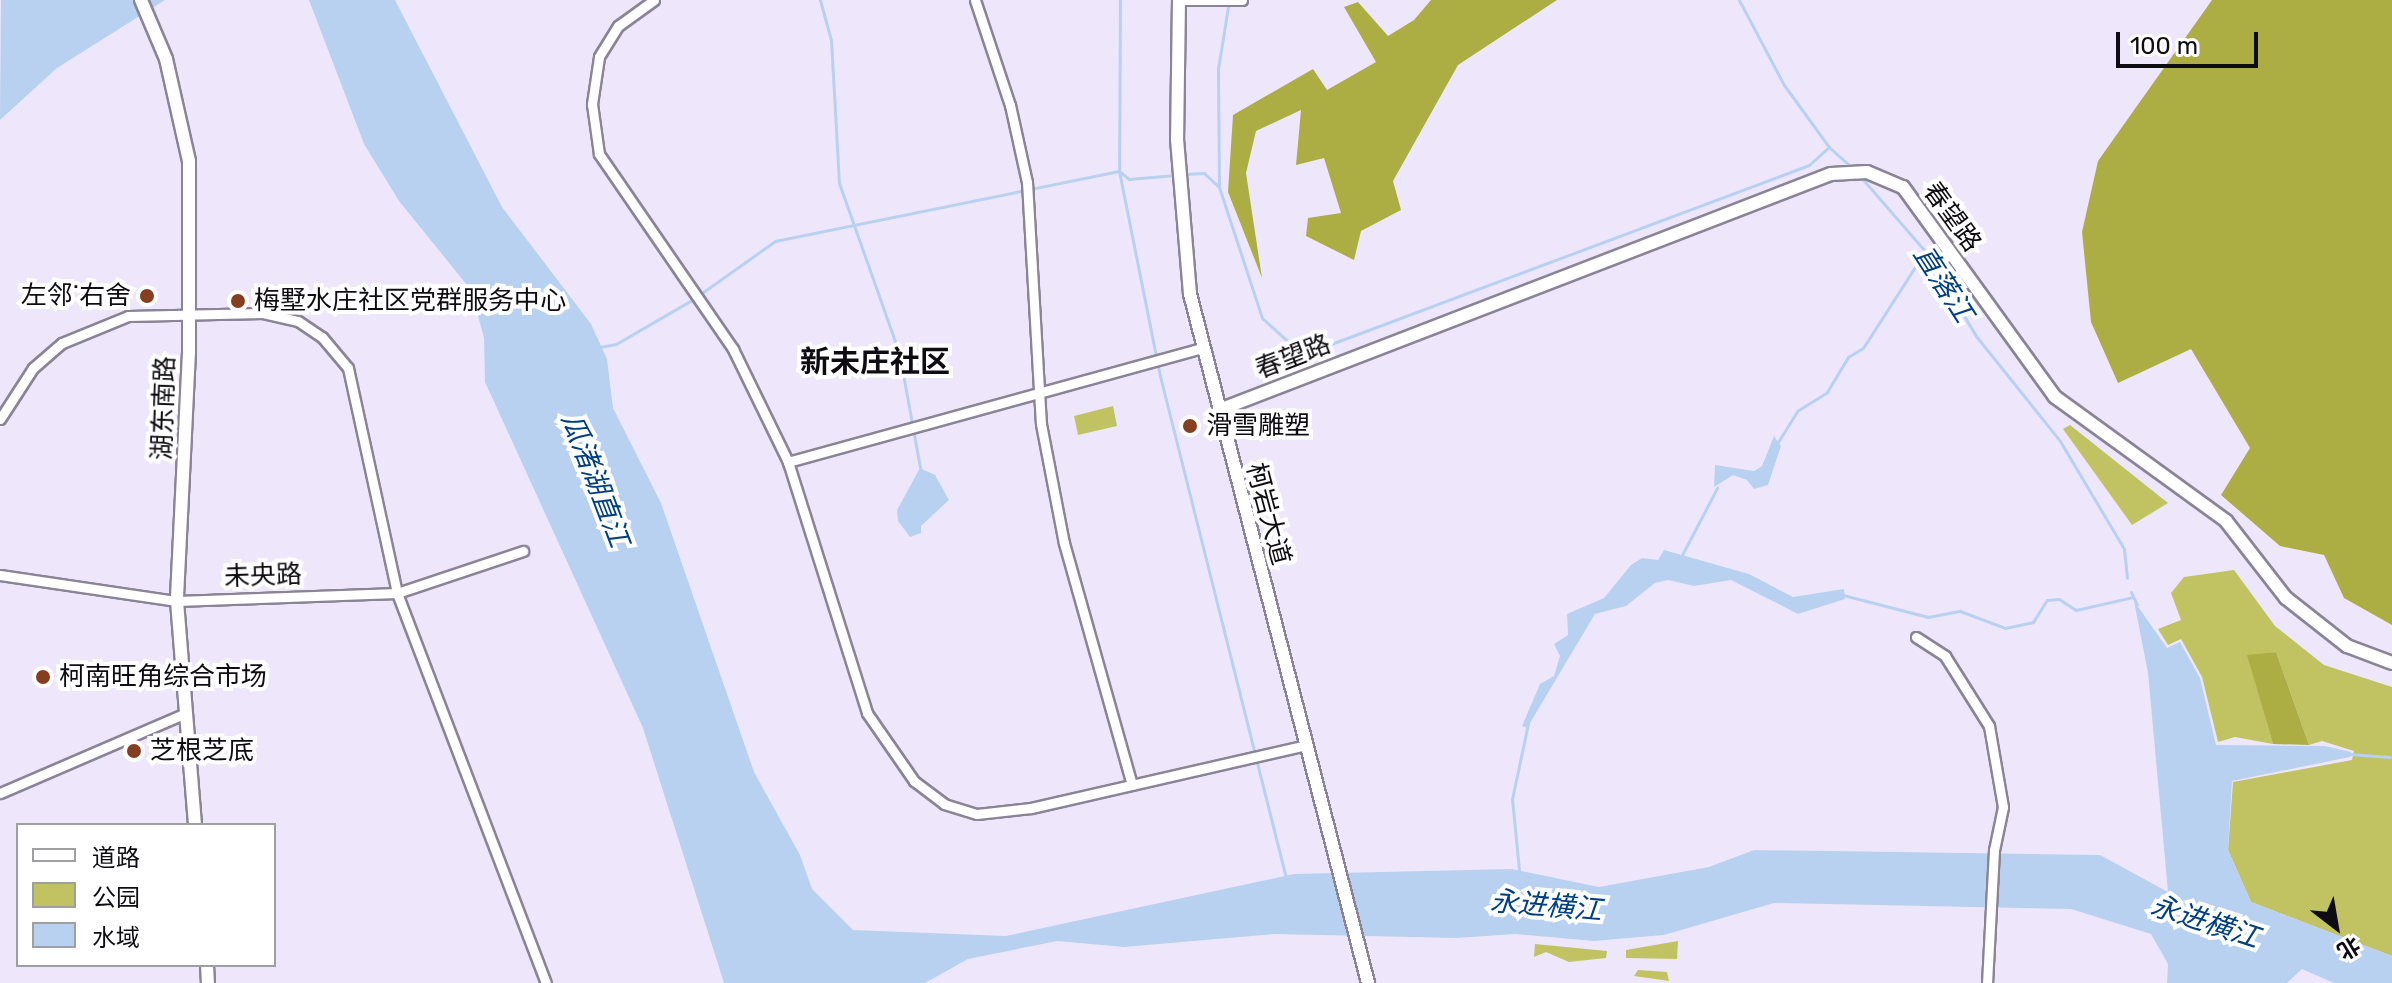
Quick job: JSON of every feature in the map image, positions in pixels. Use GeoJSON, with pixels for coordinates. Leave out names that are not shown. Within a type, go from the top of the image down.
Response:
{"type":"FeatureCollection","features":[{"type":"Feature","properties":{"kind":"street","name":"湖东南路"},"geometry":{"type":"LineString","coordinates":[[141,0],[179,104],[189,161],[189,314],[177,601],[195,823]]}},
{"type":"Feature","properties":{"kind":"street"},"geometry":{"type":"LineString","coordinates":[[654,0],[618,26],[599,57],[592,104],[599,154],[733,349],[788,462],[867,713],[914,781],[944,804],[977,814],[1132,785],[1306,745]]}},
{"type":"Feature","properties":{"kind":"street"},"geometry":{"type":"LineString","coordinates":[[975,0],[1010,105],[1027,182],[1039,393],[1064,543],[1132,785]]}},
{"type":"Feature","properties":{"kind":"street"},"geometry":{"type":"LineString","coordinates":[[1179,0],[1240,0]]}},
{"type":"Feature","properties":{"kind":"street","name":"柯岩大道"},"geometry":{"type":"LineString","coordinates":[[1179,0],[1177,139],[1190,294],[1306,745],[1342,871],[1368,983]]}},
{"type":"Feature","properties":{"kind":"street","name":"春望路"},"geometry":{"type":"LineString","coordinates":[[1219,410],[1818,179],[1864,172],[1903,187],[2055,397],[2226,521],[2286,598],[2347,646],[2392,663]]}},
{"type":"Feature","properties":{"kind":"street"},"geometry":{"type":"LineString","coordinates":[[0,419],[33,368],[81,332],[128,316],[263,313],[298,321],[322,337],[348,368],[397,593],[546,983]]}},
{"type":"Feature","properties":{"kind":"street"},"geometry":{"type":"LineString","coordinates":[[788,462],[1203,348]]}},
{"type":"Feature","properties":{"kind":"street","name":"未央路"},"geometry":{"type":"LineString","coordinates":[[0,575],[177,601],[397,593],[523,551]]}},
{"type":"Feature","properties":{"kind":"street"},"geometry":{"type":"LineString","coordinates":[[1916,637],[1954,667],[1989,726],[2003,807],[1994,850],[1987,983]]}},
{"type":"Feature","properties":{"kind":"street"},"geometry":{"type":"LineString","coordinates":[[0,793],[186,713]]}},
{"type":"Feature","properties":{"kind":"green space"},"geometry":{"type":"Polygon","coordinates":[[[1113,406],[1117,426],[1078,435],[1074,416],[1113,406]]]}},
{"type":"Feature","properties":{"kind":"green space"},"geometry":{"type":"Polygon","coordinates":[[[2070,425],[2168,503],[2132,525],[2063,429],[2070,425]]]}},
{"type":"Feature","properties":{"kind":"green space"},"geometry":{"type":"Polygon","coordinates":[[[2234,570],[2275,626],[2324,665],[2392,687],[2392,956],[2251,902],[2228,850],[2233,782],[2352,760],[2354,751],[2322,741],[2309,745],[2276,652],[2248,656],[2273,744],[2235,737],[2218,742],[2202,677],[2181,639],[2168,645],[2158,629],[2181,620],[2171,593],[2184,577],[2234,570]]]}},
{"type":"Feature","properties":{"kind":"green space"},"geometry":{"type":"Polygon","coordinates":[[[1678,941],[1677,959],[1626,958],[1626,950],[1678,941]]]}},
{"type":"Feature","properties":{"kind":"green space"},"geometry":{"type":"Polygon","coordinates":[[[1535,944],[1607,951],[1606,958],[1569,962],[1546,952],[1534,957],[1535,944]]]}},
{"type":"Feature","properties":{"kind":"green space"},"geometry":{"type":"Polygon","coordinates":[[[1638,970],[1667,972],[1669,981],[1634,976],[1638,970]]]}},
{"type":"Feature","properties":{"kind":"shaded area"},"geometry":{"type":"Polygon","coordinates":[[[1431,0],[1557,0],[1458,65],[1393,181],[1401,210],[1361,231],[1354,260],[1306,236],[1308,218],[1341,213],[1324,158],[1296,165],[1301,110],[1256,131],[1246,173],[1262,278],[1228,192],[1233,115],[1313,69],[1327,90],[1376,62],[1344,7],[1358,2],[1388,36],[1414,20],[1431,0]]]}},
{"type":"Feature","properties":{"kind":"shaded area"},"geometry":{"type":"Polygon","coordinates":[[[2212,0],[2392,0],[2392,625],[2344,598],[2324,555],[2280,546],[2221,495],[2250,448],[2191,349],[2118,383],[2091,322],[2082,232],[2098,161],[2212,0]]]}},
{"type":"Feature","properties":{"kind":"shaded area"},"geometry":{"type":"Polygon","coordinates":[[[2276,652],[2309,745],[2273,744],[2247,655],[2276,652]]]}},
{"type":"Feature","properties":{"kind":"water"},"geometry":{"type":"Polygon","coordinates":[[[1,0],[165,0],[57,68],[0,120],[1,0]]]}},
{"type":"Feature","properties":{"kind":"water"},"geometry":{"type":"Polygon","coordinates":[[[309,0],[395,0],[502,207],[591,324],[607,359],[613,408],[661,503],[754,772],[800,855],[812,889],[853,930],[1006,936],[1294,874],[1512,869],[1599,887],[1709,867],[1754,850],[2100,855],[2168,892],[2148,673],[2134,601],[2167,648],[2180,642],[2200,678],[2216,745],[2325,746],[2351,752],[2350,757],[2232,781],[2228,850],[2251,902],[2392,956],[2392,983],[2334,983],[2302,969],[2287,983],[2167,983],[2168,964],[2151,934],[2071,909],[1774,903],[1664,935],[1594,941],[1515,934],[1456,938],[1274,934],[1124,947],[1057,941],[968,959],[925,983],[724,983],[643,728],[485,382],[484,338],[471,290],[399,201],[364,144],[309,0]]]}},
{"type":"Feature","properties":{"kind":"water"},"geometry":{"type":"Polygon","coordinates":[[[1774,436],[1781,446],[1768,485],[1754,489],[1747,480],[1733,475],[1714,487],[1715,465],[1754,471],[1762,466],[1774,436]]]}},
{"type":"Feature","properties":{"kind":"water"},"geometry":{"type":"Polygon","coordinates":[[[920,468],[935,475],[949,500],[921,526],[921,533],[910,537],[898,521],[897,510],[920,468]]]}},
{"type":"Feature","properties":{"kind":"water"},"geometry":{"type":"Polygon","coordinates":[[[1664,550],[1749,574],[1793,597],[1844,589],[1845,599],[1798,614],[1731,580],[1694,586],[1668,580],[1655,583],[1626,606],[1595,614],[1527,728],[1522,726],[1540,684],[1554,676],[1560,656],[1554,644],[1568,635],[1567,614],[1604,598],[1631,565],[1642,558],[1658,560],[1664,550]]]}},
{"type":"Feature","properties":{"kind":"waterway"},"geometry":{"type":"LineString","coordinates":[[820,0],[831,40],[839,183],[899,352],[920,468]]}},
{"type":"Feature","properties":{"kind":"waterway"},"geometry":{"type":"LineString","coordinates":[[1120,0],[1119,171],[1129,179],[1176,175]]}},
{"type":"Feature","properties":{"kind":"waterway"},"geometry":{"type":"LineString","coordinates":[[1219,187],[1218,69],[1229,0]]}},
{"type":"Feature","properties":{"kind":"waterway","name":"直落江"},"geometry":{"type":"LineString","coordinates":[[1739,0],[1784,85],[1829,147],[1851,167]]}},
{"type":"Feature","properties":{"kind":"waterway"},"geometry":{"type":"LineString","coordinates":[[1184,174],[1204,173],[1219,187],[1262,318],[1291,344],[1323,347],[1809,165],[1829,147]]}},
{"type":"Feature","properties":{"kind":"waterway"},"geometry":{"type":"LineString","coordinates":[[600,347],[616,344],[692,300],[775,241],[1119,171],[1160,376],[1286,878]]}},
{"type":"Feature","properties":{"kind":"waterway","name":"直落江"},"geometry":{"type":"LineString","coordinates":[[1859,175],[1925,251],[1976,336],[2060,441],[2124,549],[2127,578]]}},
{"type":"Feature","properties":{"kind":"waterway"},"geometry":{"type":"LineString","coordinates":[[1778,442],[1797,411],[1827,392],[1848,357],[1863,348],[1924,253]]}},
{"type":"Feature","properties":{"kind":"waterway"},"geometry":{"type":"LineString","coordinates":[[1682,555],[1717,488]]}},
{"type":"Feature","properties":{"kind":"waterway","name":"直落江"},"geometry":{"type":"LineString","coordinates":[[2131,592],[2137,605]]}},
{"type":"Feature","properties":{"kind":"waterway"},"geometry":{"type":"LineString","coordinates":[[1843,595],[1928,617],[1960,611],[2005,628],[2033,622],[2047,600],[2059,599],[2076,610],[2133,597]]}},
{"type":"Feature","properties":{"kind":"waterway"},"geometry":{"type":"LineString","coordinates":[[1519,870],[1512,799],[1528,724]]}},
{"type":"Feature","properties":{"kind":"waterway"},"geometry":{"type":"LineString","coordinates":[[2350,754],[2390,757]]}},
{"type":"Feature","properties":{"kind":"place","name":"左邻˙右舍"},"geometry":{"type":"Point","coordinates":[147,296]}},
{"type":"Feature","properties":{"kind":"place","name":"梅墅水庄社区党群服务中心"},"geometry":{"type":"Point","coordinates":[238,301]}},
{"type":"Feature","properties":{"kind":"place","name":"滑雪雕塑"},"geometry":{"type":"Point","coordinates":[1190,426]}},
{"type":"Feature","properties":{"kind":"place","name":"柯南旺角综合市场"},"geometry":{"type":"Point","coordinates":[43,677]}},
{"type":"Feature","properties":{"kind":"place","name":"芝根芝底"},"geometry":{"type":"Point","coordinates":[134,751]}},
{"type":"Feature","properties":{"kind":"district","name":"新未庄社区"},"geometry":{"type":"Point","coordinates":[875,362]}},
{"type":"Feature","properties":{"kind":"water label","name":"瓜渚湖直江"},"geometry":{"type":"Point","coordinates":[595,480]}},
{"type":"Feature","properties":{"kind":"water label","name":"永进横江"},"geometry":{"type":"Point","coordinates":[1546,906]}},
{"type":"Feature","properties":{"kind":"water label","name":"永进横江"},"geometry":{"type":"Point","coordinates":[2205,922]}}]}
